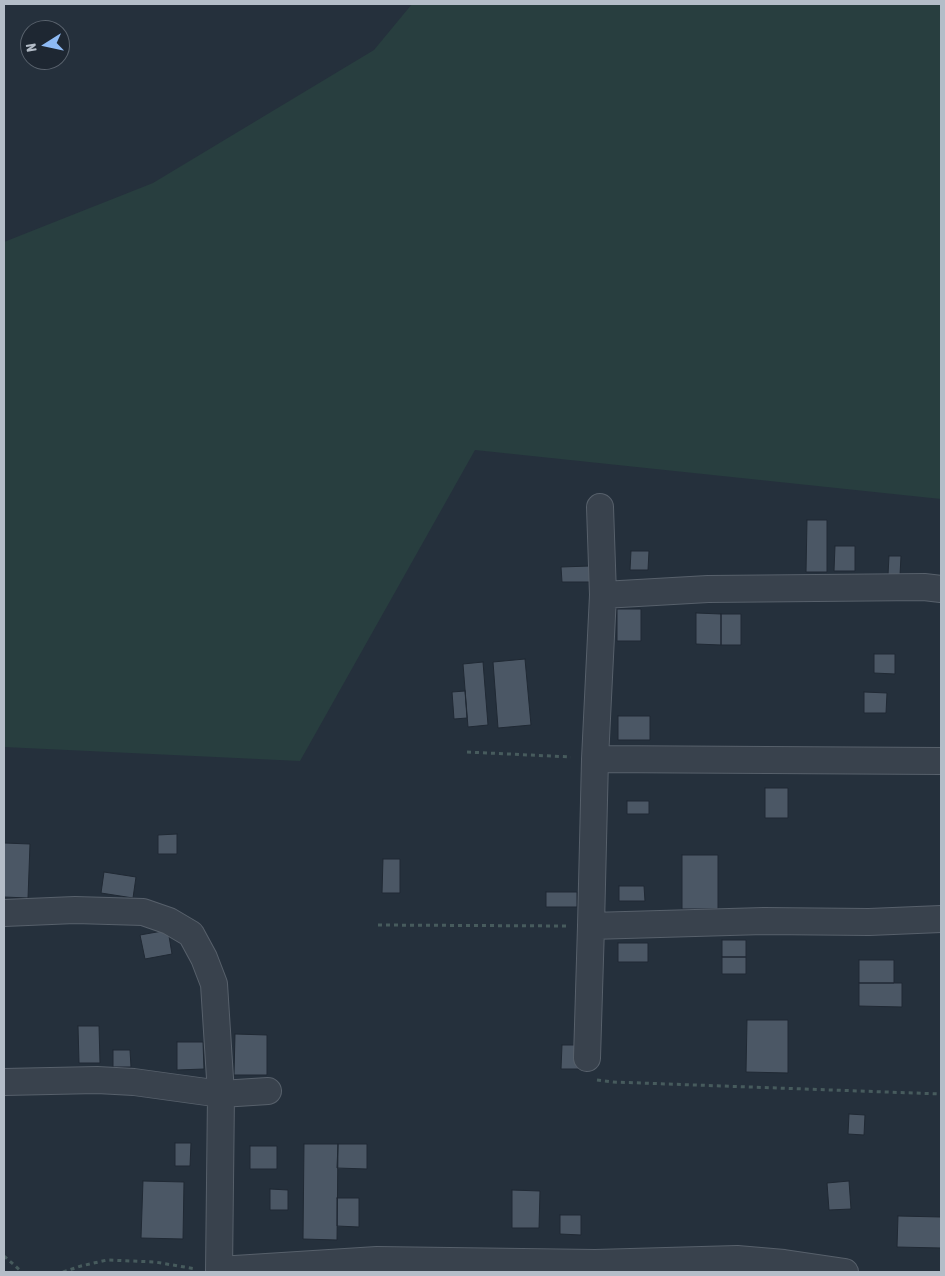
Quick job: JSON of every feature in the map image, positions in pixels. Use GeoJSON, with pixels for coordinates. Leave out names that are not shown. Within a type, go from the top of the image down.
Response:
{"type":"FeatureCollection","features":[{"type":"Feature","properties":{"kind":"street"},"geometry":{"type":"LineString","coordinates":[[587,1058],[592,926],[594,759],[603,595],[600,507]]}},
{"type":"Feature","properties":{"kind":"street"},"geometry":{"type":"LineString","coordinates":[[603,595],[708,589],[941,589]]}},
{"type":"Feature","properties":{"kind":"street"},"geometry":{"type":"LineString","coordinates":[[594,759],[941,761]]}},
{"type":"Feature","properties":{"kind":"street"},"geometry":{"type":"LineString","coordinates":[[4,913],[75,910],[143,912],[169,921],[191,934],[204,958],[214,984],[221,1094],[219,1271],[377,1260],[595,1268],[754,1260],[845,1272]]}},
{"type":"Feature","properties":{"kind":"street"},"geometry":{"type":"LineString","coordinates":[[592,926],[764,921],[869,922],[941,919]]}},
{"type":"Feature","properties":{"kind":"street"},"geometry":{"type":"LineString","coordinates":[[4,1082],[97,1080],[134,1082],[221,1094],[268,1091]]}},
{"type":"Feature","properties":{"kind":"path"},"geometry":{"type":"LineString","coordinates":[[466,752],[594,759]]}},
{"type":"Feature","properties":{"kind":"path"},"geometry":{"type":"LineString","coordinates":[[378,925],[592,926]]}},
{"type":"Feature","properties":{"kind":"path"},"geometry":{"type":"LineString","coordinates":[[587,1058],[590,1075],[595,1079],[613,1082],[941,1094]]}},
{"type":"Feature","properties":{"kind":"path"},"geometry":{"type":"LineString","coordinates":[[4,1256],[22,1272]]}},
{"type":"Feature","properties":{"kind":"path"},"geometry":{"type":"LineString","coordinates":[[63,1272],[107,1260],[155,1262],[190,1269],[219,1271]]}},
{"type":"Feature","properties":{"kind":"green space"},"geometry":{"type":"Polygon","coordinates":[[[412,4],[941,4],[941,499],[475,450],[300,761],[4,747],[4,242],[153,183],[374,50],[412,4]]]}},
{"type":"Feature","properties":{"kind":"building"},"geometry":{"type":"Polygon","coordinates":[[[807,520],[827,520],[827,572],[806,572],[807,520]]]}},
{"type":"Feature","properties":{"kind":"building"},"geometry":{"type":"Polygon","coordinates":[[[835,546],[855,546],[855,571],[834,571],[835,546]]]}},
{"type":"Feature","properties":{"kind":"building"},"geometry":{"type":"Polygon","coordinates":[[[631,551],[649,551],[648,570],[630,570],[631,551]]]}},
{"type":"Feature","properties":{"kind":"building"},"geometry":{"type":"Polygon","coordinates":[[[889,556],[901,556],[900,575],[888,575],[889,556]]]}},
{"type":"Feature","properties":{"kind":"building"},"geometry":{"type":"Polygon","coordinates":[[[590,566],[590,582],[562,582],[561,567],[590,566]]]}},
{"type":"Feature","properties":{"kind":"building"},"geometry":{"type":"Polygon","coordinates":[[[617,609],[641,609],[641,641],[617,641],[617,609]]]}},
{"type":"Feature","properties":{"kind":"building"},"geometry":{"type":"Polygon","coordinates":[[[696,613],[721,614],[721,645],[696,644],[696,613]]]}},
{"type":"Feature","properties":{"kind":"building"},"geometry":{"type":"Polygon","coordinates":[[[721,614],[741,614],[741,645],[721,645],[721,614]]]}},
{"type":"Feature","properties":{"kind":"building"},"geometry":{"type":"Polygon","coordinates":[[[874,654],[895,654],[895,674],[874,673],[874,654]]]}},
{"type":"Feature","properties":{"kind":"building"},"geometry":{"type":"Polygon","coordinates":[[[525,659],[531,725],[498,728],[493,662],[525,659]]]}},
{"type":"Feature","properties":{"kind":"building"},"geometry":{"type":"Polygon","coordinates":[[[483,662],[488,725],[468,727],[463,664],[483,662]]]}},
{"type":"Feature","properties":{"kind":"building"},"geometry":{"type":"Polygon","coordinates":[[[465,691],[467,718],[454,719],[452,692],[465,691]]]}},
{"type":"Feature","properties":{"kind":"building"},"geometry":{"type":"Polygon","coordinates":[[[864,692],[887,693],[886,713],[864,713],[864,692]]]}},
{"type":"Feature","properties":{"kind":"building"},"geometry":{"type":"Polygon","coordinates":[[[618,716],[650,716],[650,740],[618,740],[618,716]]]}},
{"type":"Feature","properties":{"kind":"building"},"geometry":{"type":"Polygon","coordinates":[[[765,788],[788,788],[788,818],[765,818],[765,788]]]}},
{"type":"Feature","properties":{"kind":"building"},"geometry":{"type":"Polygon","coordinates":[[[627,801],[649,801],[649,814],[627,814],[627,801]]]}},
{"type":"Feature","properties":{"kind":"building"},"geometry":{"type":"Polygon","coordinates":[[[177,834],[177,854],[158,854],[158,835],[177,834]]]}},
{"type":"Feature","properties":{"kind":"building"},"geometry":{"type":"Polygon","coordinates":[[[4,843],[30,844],[28,898],[4,897],[4,843]]]}},
{"type":"Feature","properties":{"kind":"building"},"geometry":{"type":"Polygon","coordinates":[[[682,855],[718,855],[718,909],[682,909],[682,855]]]}},
{"type":"Feature","properties":{"kind":"building"},"geometry":{"type":"Polygon","coordinates":[[[383,859],[400,859],[400,893],[382,893],[383,859]]]}},
{"type":"Feature","properties":{"kind":"building"},"geometry":{"type":"Polygon","coordinates":[[[104,872],[136,877],[133,898],[101,893],[104,872]]]}},
{"type":"Feature","properties":{"kind":"building"},"geometry":{"type":"Polygon","coordinates":[[[619,886],[644,886],[645,901],[619,901],[619,886]]]}},
{"type":"Feature","properties":{"kind":"building"},"geometry":{"type":"Polygon","coordinates":[[[546,892],[577,892],[577,907],[546,907],[546,892]]]}},
{"type":"Feature","properties":{"kind":"building"},"geometry":{"type":"Polygon","coordinates":[[[168,930],[172,954],[145,959],[140,935],[168,930]]]}},
{"type":"Feature","properties":{"kind":"building"},"geometry":{"type":"Polygon","coordinates":[[[722,940],[746,940],[746,957],[722,957],[722,940]]]}},
{"type":"Feature","properties":{"kind":"building"},"geometry":{"type":"Polygon","coordinates":[[[618,943],[648,943],[648,962],[618,962],[618,943]]]}},
{"type":"Feature","properties":{"kind":"building"},"geometry":{"type":"Polygon","coordinates":[[[722,957],[746,957],[746,974],[722,974],[722,957]]]}},
{"type":"Feature","properties":{"kind":"building"},"geometry":{"type":"Polygon","coordinates":[[[859,960],[894,960],[894,983],[859,983],[859,960]]]}},
{"type":"Feature","properties":{"kind":"building"},"geometry":{"type":"Polygon","coordinates":[[[859,983],[902,983],[902,1007],[859,1006],[859,983]]]}},
{"type":"Feature","properties":{"kind":"building"},"geometry":{"type":"Polygon","coordinates":[[[747,1020],[788,1020],[788,1073],[746,1072],[747,1020]]]}},
{"type":"Feature","properties":{"kind":"building"},"geometry":{"type":"Polygon","coordinates":[[[78,1026],[99,1026],[100,1063],[79,1063],[78,1026]]]}},
{"type":"Feature","properties":{"kind":"building"},"geometry":{"type":"Polygon","coordinates":[[[235,1034],[267,1035],[267,1075],[234,1075],[235,1034]]]}},
{"type":"Feature","properties":{"kind":"building"},"geometry":{"type":"Polygon","coordinates":[[[177,1042],[203,1042],[204,1069],[177,1070],[177,1042]]]}},
{"type":"Feature","properties":{"kind":"building"},"geometry":{"type":"Polygon","coordinates":[[[562,1045],[579,1045],[579,1069],[561,1069],[562,1045]]]}},
{"type":"Feature","properties":{"kind":"building"},"geometry":{"type":"Polygon","coordinates":[[[113,1050],[130,1050],[131,1067],[113,1067],[113,1050]]]}},
{"type":"Feature","properties":{"kind":"building"},"geometry":{"type":"Polygon","coordinates":[[[849,1114],[865,1115],[864,1135],[848,1134],[849,1114]]]}},
{"type":"Feature","properties":{"kind":"building"},"geometry":{"type":"Polygon","coordinates":[[[175,1143],[191,1143],[190,1166],[175,1166],[175,1143]]]}},
{"type":"Feature","properties":{"kind":"building"},"geometry":{"type":"Polygon","coordinates":[[[304,1144],[338,1144],[337,1240],[303,1239],[304,1144]]]}},
{"type":"Feature","properties":{"kind":"building"},"geometry":{"type":"Polygon","coordinates":[[[338,1144],[367,1144],[367,1169],[337,1168],[338,1144]]]}},
{"type":"Feature","properties":{"kind":"building"},"geometry":{"type":"Polygon","coordinates":[[[250,1146],[277,1146],[277,1169],[250,1169],[250,1146]]]}},
{"type":"Feature","properties":{"kind":"building"},"geometry":{"type":"Polygon","coordinates":[[[143,1181],[184,1182],[183,1239],[141,1238],[143,1181]]]}},
{"type":"Feature","properties":{"kind":"building"},"geometry":{"type":"Polygon","coordinates":[[[849,1181],[851,1209],[829,1210],[827,1183],[849,1181]]]}},
{"type":"Feature","properties":{"kind":"building"},"geometry":{"type":"Polygon","coordinates":[[[270,1189],[288,1190],[288,1210],[270,1210],[270,1189]]]}},
{"type":"Feature","properties":{"kind":"building"},"geometry":{"type":"Polygon","coordinates":[[[512,1190],[540,1191],[539,1228],[512,1228],[512,1190]]]}},
{"type":"Feature","properties":{"kind":"building"},"geometry":{"type":"Polygon","coordinates":[[[337,1198],[359,1198],[359,1227],[337,1226],[337,1198]]]}},
{"type":"Feature","properties":{"kind":"building"},"geometry":{"type":"Polygon","coordinates":[[[560,1215],[581,1215],[581,1235],[560,1234],[560,1215]]]}},
{"type":"Feature","properties":{"kind":"building"},"geometry":{"type":"Polygon","coordinates":[[[898,1216],[941,1217],[941,1248],[897,1247],[898,1216]]]}}]}
